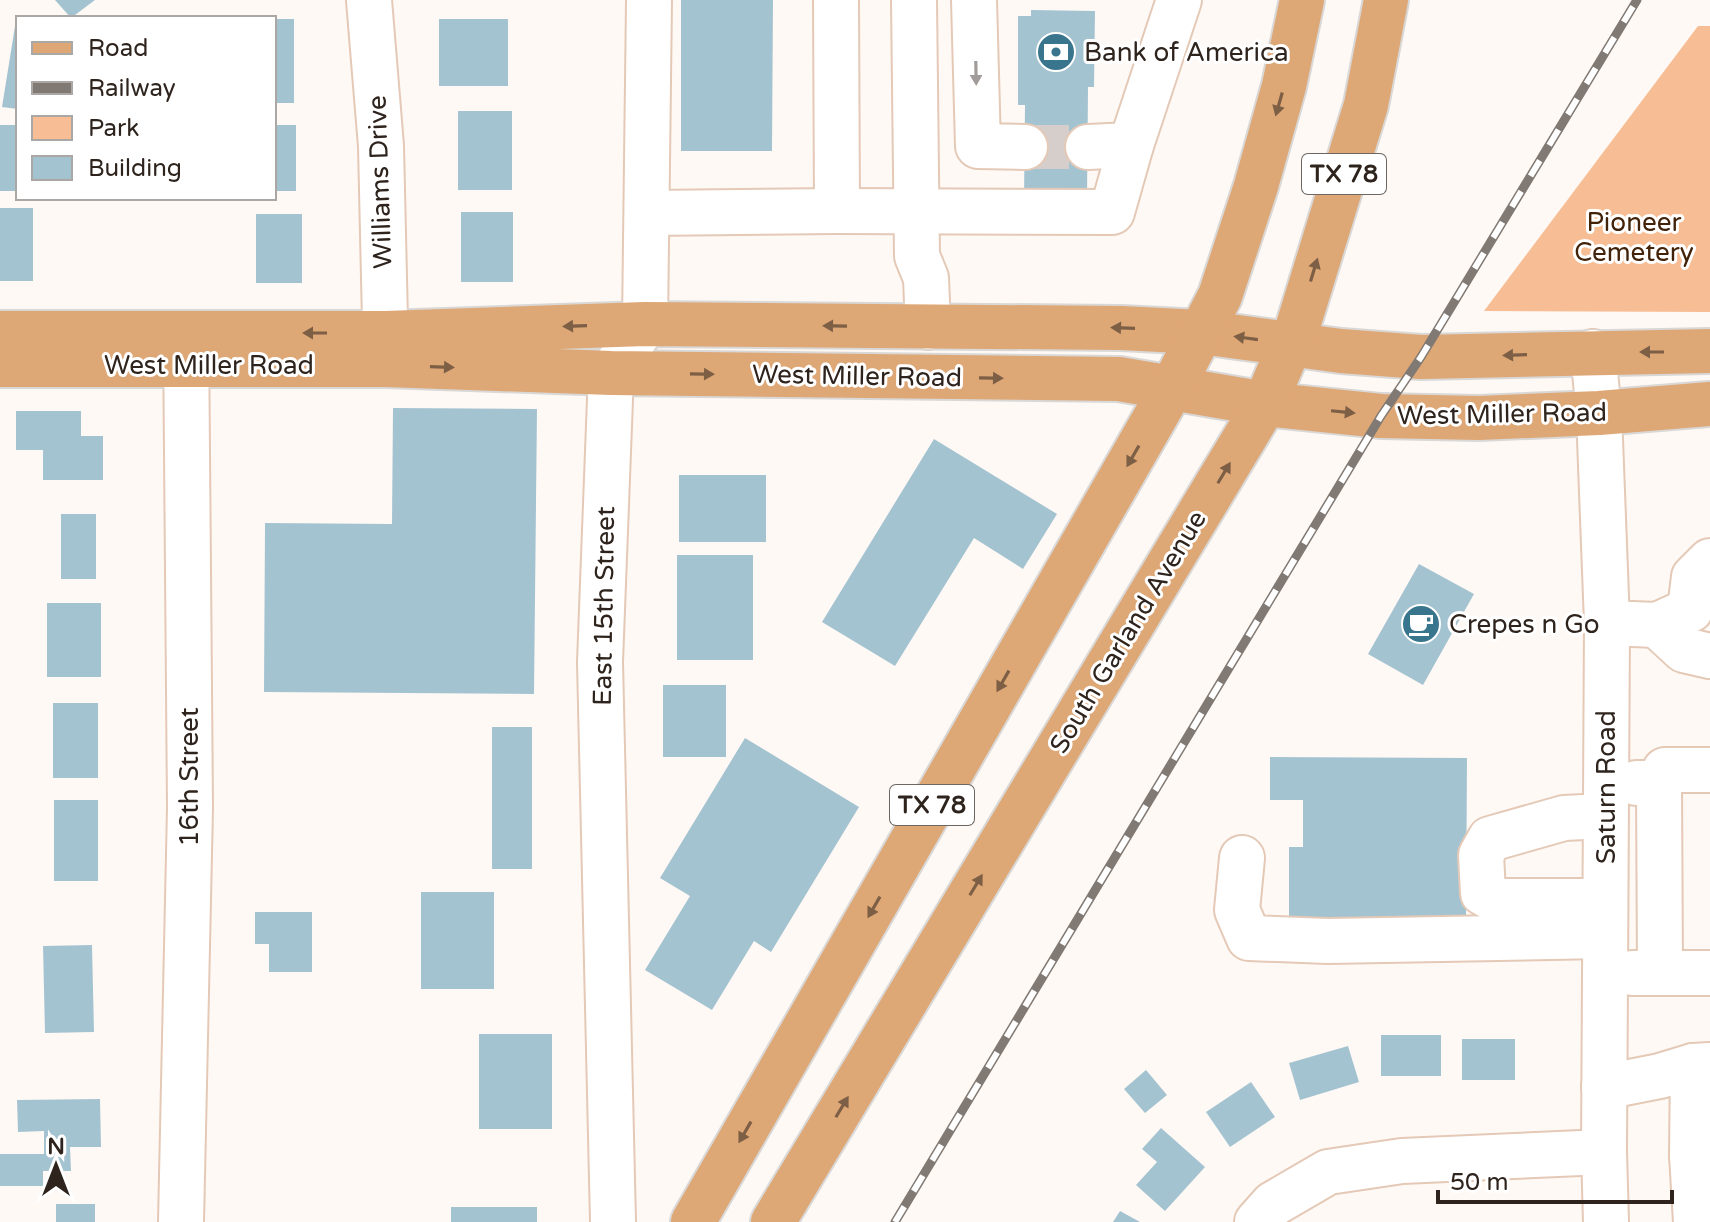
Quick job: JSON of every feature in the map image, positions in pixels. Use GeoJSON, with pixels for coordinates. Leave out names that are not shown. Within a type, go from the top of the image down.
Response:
{"type":"FeatureCollection","features":[{"type":"Feature","properties":{"kind":"main road","name":"TX 78"},"geometry":{"type":"LineString","coordinates":[[693,1222],[1172,388],[1220,296],[1284,86],[1302,0]]}},
{"type":"Feature","properties":{"kind":"main road","name":"South Garland Avenue"},"geometry":{"type":"LineString","coordinates":[[773,1222],[1265,404],[1291,345],[1366,105],[1386,0]]}},
{"type":"Feature","properties":{"kind":"main road","name":"West Miller Road"},"geometry":{"type":"LineString","coordinates":[[0,333],[186,349],[385,349],[645,324],[1121,328],[1201,332],[1341,351],[1421,357],[1710,351]]}},
{"type":"Feature","properties":{"kind":"main road","name":"West Miller Road"},"geometry":{"type":"LineString","coordinates":[[0,365],[186,349]]}},
{"type":"Feature","properties":{"kind":"main road","name":"West Miller Road"},"geometry":{"type":"LineString","coordinates":[[385,349],[611,373],[1119,379],[1265,404],[1381,416],[1479,418],[1710,404]]}},
{"type":"Feature","properties":{"kind":"street","name":"Williams Drive"},"geometry":{"type":"LineString","coordinates":[[369,0],[381,146],[385,349]]}},
{"type":"Feature","properties":{"kind":"street"},"geometry":{"type":"LineString","coordinates":[[611,373],[645,324],[649,0]]}},
{"type":"Feature","properties":{"kind":"street"},"geometry":{"type":"LineString","coordinates":[[836,0],[837,211]]}},
{"type":"Feature","properties":{"kind":"street"},"geometry":{"type":"LineString","coordinates":[[914,0],[917,256],[926,278],[928,327]]}},
{"type":"Feature","properties":{"kind":"street"},"geometry":{"type":"LineString","coordinates":[[974,0],[978,146],[1025,147]]}},
{"type":"Feature","properties":{"kind":"street"},"geometry":{"type":"LineString","coordinates":[[647,213],[1112,212],[1179,0]]}},
{"type":"Feature","properties":{"kind":"street"},"geometry":{"type":"LineString","coordinates":[[1088,147],[1131,145]]}},
{"type":"Feature","properties":{"kind":"street"},"geometry":{"type":"LineString","coordinates":[[878,327],[893,309],[917,256]]}},
{"type":"Feature","properties":{"kind":"street","name":"16th Street"},"geometry":{"type":"LineString","coordinates":[[181,1222],[190,808],[186,349]]}},
{"type":"Feature","properties":{"kind":"street","name":"Saturn Road"},"geometry":{"type":"LineString","coordinates":[[1593,352],[1599,413],[1607,623],[1606,1222]]}},
{"type":"Feature","properties":{"kind":"street","name":"East 15th Street"},"geometry":{"type":"LineString","coordinates":[[611,373],[600,662],[613,1222]]}},
{"type":"Feature","properties":{"kind":"street"},"geometry":{"type":"LineString","coordinates":[[1607,623],[1657,625],[1690,610],[1694,577],[1710,561]]}},
{"type":"Feature","properties":{"kind":"street"},"geometry":{"type":"LineString","coordinates":[[1657,625],[1684,650],[1708,658]]}},
{"type":"Feature","properties":{"kind":"street"},"geometry":{"type":"LineString","coordinates":[[1660,972],[1659,783],[1665,770],[1710,770]]}},
{"type":"Feature","properties":{"kind":"street"},"geometry":{"type":"LineString","coordinates":[[1659,783],[1564,818],[1490,839],[1481,855],[1483,893],[1497,901],[1605,936],[1660,972],[1710,973]]}},
{"type":"Feature","properties":{"kind":"street"},"geometry":{"type":"LineString","coordinates":[[1242,858],[1237,910],[1249,938],[1328,941],[1605,936]]}},
{"type":"Feature","properties":{"kind":"street"},"geometry":{"type":"LineString","coordinates":[[1604,1087],[1702,1065],[1696,1222]]}},
{"type":"Feature","properties":{"kind":"street"},"geometry":{"type":"LineString","coordinates":[[1257,1222],[1273,1204],[1328,1172],[1402,1161],[1604,1152]]}},
{"type":"Feature","properties":{"kind":"green space","name":"Pioneer Cemetery"},"geometry":{"type":"Polygon","coordinates":[[[1698,26],[1710,26],[1710,312],[1484,311],[1698,26]]]}},
{"type":"Feature","properties":{"kind":"building"},"geometry":{"type":"Polygon","coordinates":[[[55,0],[95,0],[74,16],[69,16],[55,0]]]}},
{"type":"Feature","properties":{"kind":"building"},"geometry":{"type":"Polygon","coordinates":[[[681,0],[773,0],[772,151],[681,151],[681,0]]]}},
{"type":"Feature","properties":{"kind":"building"},"geometry":{"type":"Polygon","coordinates":[[[1031,10],[1095,11],[1094,87],[1088,87],[1087,200],[1024,200],[1025,105],[1018,105],[1018,16],[1031,16],[1031,10]]]}},
{"type":"Feature","properties":{"kind":"building"},"geometry":{"type":"Polygon","coordinates":[[[276,19],[294,19],[294,103],[276,103],[276,19]]]}},
{"type":"Feature","properties":{"kind":"building"},"geometry":{"type":"Polygon","coordinates":[[[439,19],[508,19],[508,86],[439,86],[439,19]]]}},
{"type":"Feature","properties":{"kind":"building"},"geometry":{"type":"Polygon","coordinates":[[[16,20],[16,109],[2,107],[16,20]]]}},
{"type":"Feature","properties":{"kind":"building"},"geometry":{"type":"Polygon","coordinates":[[[458,111],[512,111],[512,190],[458,190],[458,111]]]}},
{"type":"Feature","properties":{"kind":"building"},"geometry":{"type":"Polygon","coordinates":[[[0,125],[16,125],[16,191],[0,191],[0,125]]]}},
{"type":"Feature","properties":{"kind":"building"},"geometry":{"type":"Polygon","coordinates":[[[276,125],[296,125],[296,191],[276,191],[276,125]]]}},
{"type":"Feature","properties":{"kind":"building"},"geometry":{"type":"Polygon","coordinates":[[[0,208],[33,208],[33,281],[0,281],[0,208]]]}},
{"type":"Feature","properties":{"kind":"building"},"geometry":{"type":"Polygon","coordinates":[[[461,212],[513,212],[513,282],[461,282],[461,212]]]}},
{"type":"Feature","properties":{"kind":"building"},"geometry":{"type":"Polygon","coordinates":[[[256,214],[302,214],[302,283],[256,283],[256,214]]]}},
{"type":"Feature","properties":{"kind":"building"},"geometry":{"type":"Polygon","coordinates":[[[393,408],[537,409],[534,694],[264,692],[265,523],[392,524],[393,408]]]}},
{"type":"Feature","properties":{"kind":"building"},"geometry":{"type":"Polygon","coordinates":[[[16,411],[81,411],[81,436],[103,436],[103,480],[43,480],[43,450],[16,450],[16,411]]]}},
{"type":"Feature","properties":{"kind":"building"},"geometry":{"type":"Polygon","coordinates":[[[934,439],[1057,514],[1023,569],[974,538],[895,666],[822,622],[934,439]]]}},
{"type":"Feature","properties":{"kind":"building"},"geometry":{"type":"Polygon","coordinates":[[[679,475],[766,475],[766,542],[679,542],[679,475]]]}},
{"type":"Feature","properties":{"kind":"building"},"geometry":{"type":"Polygon","coordinates":[[[61,514],[96,514],[96,579],[61,579],[61,514]]]}},
{"type":"Feature","properties":{"kind":"building"},"geometry":{"type":"Polygon","coordinates":[[[677,555],[753,555],[753,660],[677,660],[677,555]]]}},
{"type":"Feature","properties":{"kind":"building","name":"Crepes n Go"},"geometry":{"type":"Polygon","coordinates":[[[1419,564],[1474,594],[1423,685],[1368,654],[1419,564]]]}},
{"type":"Feature","properties":{"kind":"building"},"geometry":{"type":"Polygon","coordinates":[[[47,603],[101,603],[101,677],[47,677],[47,603]]]}},
{"type":"Feature","properties":{"kind":"building"},"geometry":{"type":"Polygon","coordinates":[[[663,685],[726,685],[726,757],[663,757],[663,685]]]}},
{"type":"Feature","properties":{"kind":"building"},"geometry":{"type":"Polygon","coordinates":[[[53,703],[98,703],[98,778],[53,778],[53,703]]]}},
{"type":"Feature","properties":{"kind":"building"},"geometry":{"type":"Polygon","coordinates":[[[492,727],[532,727],[532,869],[492,869],[492,727]]]}},
{"type":"Feature","properties":{"kind":"building"},"geometry":{"type":"Polygon","coordinates":[[[745,738],[859,807],[771,952],[754,941],[712,1010],[645,970],[690,896],[660,878],[745,738]]]}},
{"type":"Feature","properties":{"kind":"building"},"geometry":{"type":"Polygon","coordinates":[[[1270,757],[1467,758],[1466,929],[1289,929],[1289,847],[1303,847],[1303,800],[1270,800],[1270,757]]]}},
{"type":"Feature","properties":{"kind":"building"},"geometry":{"type":"Polygon","coordinates":[[[54,800],[98,800],[98,881],[54,881],[54,800]]]}},
{"type":"Feature","properties":{"kind":"building"},"geometry":{"type":"Polygon","coordinates":[[[421,892],[494,892],[494,989],[421,989],[421,892]]]}},
{"type":"Feature","properties":{"kind":"building"},"geometry":{"type":"Polygon","coordinates":[[[255,912],[312,912],[312,972],[269,972],[269,944],[255,944],[255,912]]]}},
{"type":"Feature","properties":{"kind":"building"},"geometry":{"type":"Polygon","coordinates":[[[92,945],[94,1032],[45,1033],[43,946],[92,945]]]}},
{"type":"Feature","properties":{"kind":"building"},"geometry":{"type":"Polygon","coordinates":[[[479,1034],[552,1034],[552,1129],[479,1129],[479,1034]]]}},
{"type":"Feature","properties":{"kind":"building"},"geometry":{"type":"Polygon","coordinates":[[[1381,1035],[1441,1035],[1441,1076],[1381,1076],[1381,1035]]]}},
{"type":"Feature","properties":{"kind":"building"},"geometry":{"type":"Polygon","coordinates":[[[1462,1039],[1515,1039],[1515,1080],[1462,1080],[1462,1039]]]}},
{"type":"Feature","properties":{"kind":"building"},"geometry":{"type":"Polygon","coordinates":[[[1348,1046],[1359,1082],[1300,1100],[1289,1063],[1348,1046]]]}},
{"type":"Feature","properties":{"kind":"building"},"geometry":{"type":"Polygon","coordinates":[[[1146,1070],[1167,1095],[1145,1113],[1124,1089],[1146,1070]]]}},
{"type":"Feature","properties":{"kind":"building"},"geometry":{"type":"Polygon","coordinates":[[[1251,1082],[1275,1117],[1230,1147],[1206,1112],[1251,1082]]]}},
{"type":"Feature","properties":{"kind":"building"},"geometry":{"type":"Polygon","coordinates":[[[100,1099],[101,1147],[70,1147],[71,1171],[43,1171],[43,1186],[0,1186],[0,1154],[44,1154],[44,1131],[18,1132],[17,1100],[100,1099]]]}},
{"type":"Feature","properties":{"kind":"building"},"geometry":{"type":"Polygon","coordinates":[[[1161,1128],[1205,1167],[1165,1211],[1136,1185],[1157,1162],[1142,1149],[1161,1128]]]}},
{"type":"Feature","properties":{"kind":"building"},"geometry":{"type":"Polygon","coordinates":[[[56,1204],[95,1204],[95,1222],[56,1222],[56,1204]]]}},
{"type":"Feature","properties":{"kind":"building"},"geometry":{"type":"Polygon","coordinates":[[[451,1207],[537,1207],[537,1222],[451,1222],[451,1207]]]}},
{"type":"Feature","properties":{"kind":"building"},"geometry":{"type":"Polygon","coordinates":[[[1120,1211],[1140,1222],[1113,1222],[1120,1211]]]}},
{"type":"Feature","properties":{"kind":"tunnel"},"geometry":{"type":"LineString","coordinates":[[1025,147],[1088,147]]}},
{"type":"Feature","properties":{"kind":"railway"},"geometry":{"type":"LineString","coordinates":[[895,1222],[1381,416],[1421,357],[1637,0]]}},
{"type":"Feature","properties":{"kind":"place","name":"Bank of America"},"geometry":{"type":"Point","coordinates":[1056,52]}},
{"type":"Feature","properties":{"kind":"place","name":"Crepes n Go"},"geometry":{"type":"Point","coordinates":[1421,624]}}]}
